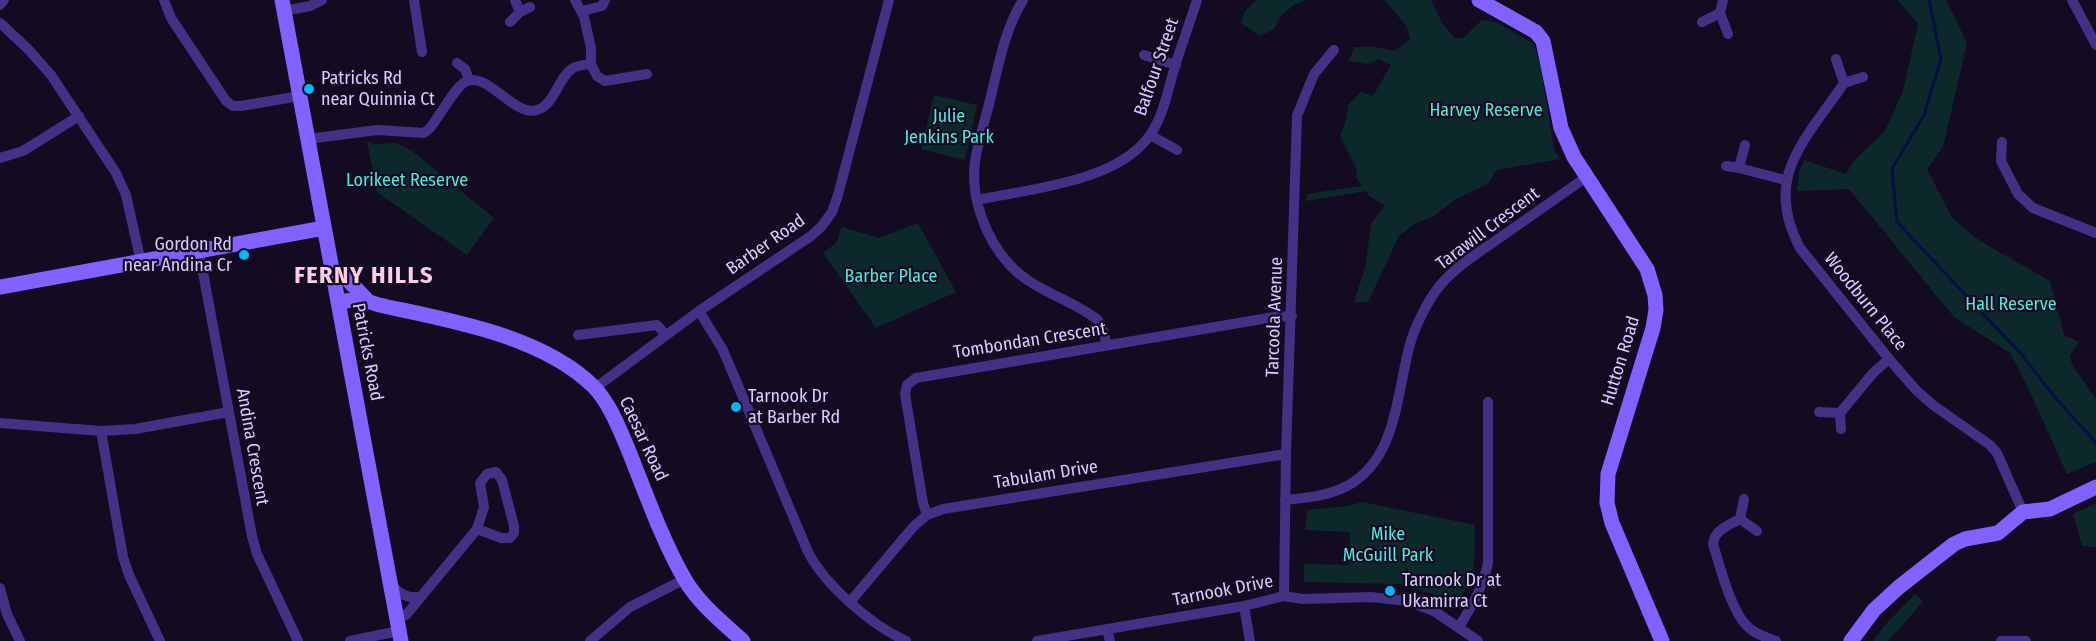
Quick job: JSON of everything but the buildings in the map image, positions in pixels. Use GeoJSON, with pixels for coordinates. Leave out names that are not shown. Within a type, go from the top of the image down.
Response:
{"type":"FeatureCollection","features":[{"type":"Feature","properties":{"kind":"street"},"geometry":{"type":"LineString","coordinates":[[0,5],[4,0]]}},
{"type":"Feature","properties":{"kind":"street"},"geometry":{"type":"LineString","coordinates":[[164,0],[171,18],[226,101],[233,106],[300,96]]}},
{"type":"Feature","properties":{"kind":"street"},"geometry":{"type":"LineString","coordinates":[[283,5],[310,6],[322,0]]}},
{"type":"Feature","properties":{"kind":"street"},"geometry":{"type":"LineString","coordinates":[[414,0],[422,52]]}},
{"type":"Feature","properties":{"kind":"street"},"geometry":{"type":"LineString","coordinates":[[510,22],[525,9],[515,0]]}},
{"type":"Feature","properties":{"kind":"street"},"geometry":{"type":"LineString","coordinates":[[575,0],[582,11],[591,48],[591,64],[597,76],[605,81],[647,74]]}},
{"type":"Feature","properties":{"kind":"street"},"geometry":{"type":"LineString","coordinates":[[582,11],[602,6],[605,0]]}},
{"type":"Feature","properties":{"kind":"street","name":"Barber Road"},"geometry":{"type":"LineString","coordinates":[[595,388],[699,311],[811,236],[822,226],[832,212],[838,195],[889,0]]}},
{"type":"Feature","properties":{"kind":"street"},"geometry":{"type":"LineString","coordinates":[[1023,0],[1009,28],[980,138],[974,165],[977,200],[985,225],[1008,263],[1022,277],[1037,287],[1098,320],[1107,345]]}},
{"type":"Feature","properties":{"kind":"street","name":"Balfour Street"},"geometry":{"type":"LineString","coordinates":[[977,200],[1088,177],[1116,165],[1135,152],[1150,135],[1162,111],[1197,0]]}},
{"type":"Feature","properties":{"kind":"street","name":"Hutton Road"},"geometry":{"type":"LineString","coordinates":[[1479,0],[1536,32],[1543,41],[1561,128],[1574,157],[1641,258],[1655,295],[1656,310],[1653,328],[1614,448],[1606,488],[1612,523],[1662,641]]}},
{"type":"Feature","properties":{"kind":"street"},"geometry":{"type":"LineString","coordinates":[[1724,0],[1720,13],[1728,34]]}},
{"type":"Feature","properties":{"kind":"street"},"geometry":{"type":"LineString","coordinates":[[2072,0],[2096,45]]}},
{"type":"Feature","properties":{"kind":"street","name":"Patricks Road"},"geometry":{"type":"LineString","coordinates":[[283,5],[399,630]]}},
{"type":"Feature","properties":{"kind":"street"},"geometry":{"type":"LineString","coordinates":[[1702,22],[1720,13]]}},
{"type":"Feature","properties":{"kind":"street"},"geometry":{"type":"LineString","coordinates":[[0,23],[51,75],[116,173],[126,195],[141,262]]}},
{"type":"Feature","properties":{"kind":"street","name":"Tarcoola Avenue"},"geometry":{"type":"LineString","coordinates":[[1284,596],[1286,454],[1298,116],[1314,74],[1334,50]]}},
{"type":"Feature","properties":{"kind":"street"},"geometry":{"type":"LineString","coordinates":[[1144,55],[1176,64]]}},
{"type":"Feature","properties":{"kind":"street"},"geometry":{"type":"LineString","coordinates":[[1836,59],[1844,83],[1863,77]]}},
{"type":"Feature","properties":{"kind":"street"},"geometry":{"type":"LineString","coordinates":[[457,63],[465,69],[469,80]]}},
{"type":"Feature","properties":{"kind":"street"},"geometry":{"type":"LineString","coordinates":[[308,139],[377,130],[424,133],[461,85],[469,80],[479,80],[525,111],[536,111],[544,107],[571,69],[579,65],[591,64]]}},
{"type":"Feature","properties":{"kind":"street","name":"Woodburn Place"},"geometry":{"type":"LineString","coordinates":[[1844,83],[1797,150],[1785,180],[1785,201],[1791,230],[1800,248],[1916,390],[1933,405],[1990,445],[2002,463],[2023,512]]}},
{"type":"Feature","properties":{"kind":"street"},"geometry":{"type":"LineString","coordinates":[[0,158],[23,151],[79,116]]}},
{"type":"Feature","properties":{"kind":"street"},"geometry":{"type":"LineString","coordinates":[[1150,135],[1177,150]]}},
{"type":"Feature","properties":{"kind":"street"},"geometry":{"type":"LineString","coordinates":[[2002,142],[2001,161],[2018,194],[2033,208],[2096,233]]}},
{"type":"Feature","properties":{"kind":"street"},"geometry":{"type":"LineString","coordinates":[[1739,168],[1744,145]]}},
{"type":"Feature","properties":{"kind":"street"},"geometry":{"type":"LineString","coordinates":[[1726,166],[1785,180]]}},
{"type":"Feature","properties":{"kind":"street","name":"Tarawill Crescent"},"geometry":{"type":"LineString","coordinates":[[1285,500],[1314,497],[1345,487],[1358,479],[1371,466],[1383,449],[1392,429],[1411,338],[1435,291],[1467,262],[1588,176]]}},
{"type":"Feature","properties":{"kind":"street"},"geometry":{"type":"LineString","coordinates":[[0,287],[324,228]]}},
{"type":"Feature","properties":{"kind":"street","name":"Andina Crescent"},"geometry":{"type":"LineString","coordinates":[[199,251],[255,545],[298,641]]}},
{"type":"Feature","properties":{"kind":"street"},"geometry":{"type":"LineString","coordinates":[[332,269],[373,302]]}},
{"type":"Feature","properties":{"kind":"street","name":"Caesar Road"},"geometry":{"type":"LineString","coordinates":[[339,306],[373,302],[465,324],[544,352],[569,367],[595,388],[619,429],[685,579],[704,604],[743,641]]}},
{"type":"Feature","properties":{"kind":"street"},"geometry":{"type":"LineString","coordinates":[[699,311],[723,350],[816,567],[850,602],[890,633],[906,641]]}},
{"type":"Feature","properties":{"kind":"street","name":"Tombondan Crescent"},"geometry":{"type":"LineString","coordinates":[[927,515],[905,402],[907,385],[916,378],[1274,317],[1292,316]]}},
{"type":"Feature","properties":{"kind":"street"},"geometry":{"type":"LineString","coordinates":[[578,335],[657,325],[666,335]]}},
{"type":"Feature","properties":{"kind":"street"},"geometry":{"type":"LineString","coordinates":[[1842,429],[1840,413],[1873,373],[1889,359]]}},
{"type":"Feature","properties":{"kind":"street"},"geometry":{"type":"LineString","coordinates":[[1458,627],[1478,595],[1485,580],[1488,563],[1488,402]]}},
{"type":"Feature","properties":{"kind":"street"},"geometry":{"type":"LineString","coordinates":[[0,423],[101,431],[135,429],[229,412]]}},
{"type":"Feature","properties":{"kind":"street"},"geometry":{"type":"LineString","coordinates":[[1819,412],[1840,413]]}},
{"type":"Feature","properties":{"kind":"street"},"geometry":{"type":"LineString","coordinates":[[101,431],[123,556],[129,575],[160,641]]}},
{"type":"Feature","properties":{"kind":"street","name":"Tabulam Drive"},"geometry":{"type":"LineString","coordinates":[[850,602],[914,526],[927,515],[943,509],[1286,454]]}},
{"type":"Feature","properties":{"kind":"street"},"geometry":{"type":"LineString","coordinates":[[350,641],[399,630],[406,615],[477,529],[484,507],[480,483],[486,474],[496,472],[502,480],[514,533],[506,539],[477,529]]}},
{"type":"Feature","properties":{"kind":"street"},"geometry":{"type":"LineString","coordinates":[[1851,641],[1874,610],[1954,544],[1965,538],[1998,533],[2023,512],[2050,509],[2096,487]]}},
{"type":"Feature","properties":{"kind":"street"},"geometry":{"type":"LineString","coordinates":[[1740,519],[1744,499]]}},
{"type":"Feature","properties":{"kind":"street"},"geometry":{"type":"LineString","coordinates":[[1740,519],[1757,531]]}},
{"type":"Feature","properties":{"kind":"street"},"geometry":{"type":"LineString","coordinates":[[1740,519],[1718,531],[1713,538],[1713,544],[1736,612],[1753,632],[1776,641]]}},
{"type":"Feature","properties":{"kind":"street"},"geometry":{"type":"LineString","coordinates":[[591,641],[630,607],[685,579]]}},
{"type":"Feature","properties":{"kind":"street"},"geometry":{"type":"LineString","coordinates":[[390,583],[402,595],[420,597]]}},
{"type":"Feature","properties":{"kind":"street"},"geometry":{"type":"LineString","coordinates":[[0,588],[7,614],[20,641]]}},
{"type":"Feature","properties":{"kind":"street","name":"Tarnook Drive"},"geometry":{"type":"LineString","coordinates":[[1037,641],[1244,606],[1284,596],[1303,599],[1371,597],[1407,601],[1434,611],[1478,641]]}},
{"type":"Feature","properties":{"kind":"street"},"geometry":{"type":"LineString","coordinates":[[1244,606],[1250,641]]}},
{"type":"Feature","properties":{"kind":"street"},"geometry":{"type":"LineString","coordinates":[[1107,629],[1110,641]]}},
{"type":"Feature","properties":{"kind":"street"},"geometry":{"type":"LineString","coordinates":[[2001,641],[2026,641]]}},
{"type":"Feature","properties":{"kind":"green space"},"geometry":{"type":"Polygon","coordinates":[[[1257,0],[1307,0],[1295,4],[1280,17],[1274,29],[1260,36],[1241,23],[1245,11],[1257,0]]]}},
{"type":"Feature","properties":{"kind":"green space","name":"Harvey Reserve"},"geometry":{"type":"Polygon","coordinates":[[[1385,0],[1431,0],[1441,21],[1454,38],[1463,38],[1482,20],[1496,22],[1534,44],[1541,68],[1554,149],[1560,159],[1501,169],[1495,172],[1488,184],[1456,199],[1434,216],[1414,224],[1399,236],[1368,302],[1354,302],[1365,268],[1371,224],[1385,205],[1369,196],[1366,191],[1307,201],[1307,194],[1362,186],[1356,177],[1357,170],[1340,136],[1346,121],[1348,105],[1361,92],[1373,96],[1391,65],[1379,59],[1368,64],[1349,61],[1354,47],[1376,47],[1394,51],[1410,40],[1407,27],[1385,0]]]}},
{"type":"Feature","properties":{"kind":"green space","name":"Hall Reserve"},"geometry":{"type":"Polygon","coordinates":[[[1898,0],[1946,0],[1967,43],[1943,147],[1927,169],[1952,218],[1980,241],[2050,281],[2064,335],[2079,342],[2070,356],[2072,365],[2096,399],[2096,462],[2067,474],[2010,353],[1954,317],[1849,189],[1797,191],[1799,172],[1804,160],[1846,174],[1854,161],[1885,131],[1903,91],[1918,24],[1898,0]]]}},
{"type":"Feature","properties":{"kind":"green space","name":"Julie Jenkins Park"},"geometry":{"type":"Polygon","coordinates":[[[934,95],[977,105],[965,160],[921,149],[934,95]]]}},
{"type":"Feature","properties":{"kind":"green space","name":"Lorikeet Reserve"},"geometry":{"type":"Polygon","coordinates":[[[367,141],[374,144],[396,143],[412,151],[494,218],[467,255],[377,192],[367,141]]]}},
{"type":"Feature","properties":{"kind":"green space","name":"Barber Place"},"geometry":{"type":"Polygon","coordinates":[[[918,223],[956,292],[876,328],[823,253],[836,243],[842,227],[879,238],[918,223]]]}},
{"type":"Feature","properties":{"kind":"green space","name":"Mike McGuill Park"},"geometry":{"type":"Polygon","coordinates":[[[1362,502],[1475,525],[1474,568],[1462,596],[1451,603],[1401,584],[1304,582],[1304,564],[1349,565],[1350,532],[1305,530],[1307,510],[1348,506],[1362,502]]]}},
{"type":"Feature","properties":{"kind":"green space"},"geometry":{"type":"Polygon","coordinates":[[[2096,503],[2096,547],[2082,546],[2073,514],[2096,503]]]}},
{"type":"Feature","properties":{"kind":"green space"},"geometry":{"type":"Polygon","coordinates":[[[1915,594],[1923,602],[1888,641],[1873,641],[1885,625],[1915,594]]]}},
{"type":"Feature","properties":{"kind":"waterway"},"geometry":{"type":"LineString","coordinates":[[1929,0],[1941,59],[1924,115],[1892,169],[1897,222],[2022,355],[2053,395],[2096,443]]}},
{"type":"Feature","properties":{"kind":"place","name":"Patricks Rd near Quinnia Ct"},"geometry":{"type":"Point","coordinates":[309,89]}},
{"type":"Feature","properties":{"kind":"place","name":"Gordon Rd near Andina Cr"},"geometry":{"type":"Point","coordinates":[244,255]}},
{"type":"Feature","properties":{"kind":"place","name":"Tarnook Dr at Barber Rd"},"geometry":{"type":"Point","coordinates":[736,407]}},
{"type":"Feature","properties":{"kind":"place","name":"Tarnook Dr at Ukamirra Ct"},"geometry":{"type":"Point","coordinates":[1390,591]}},
{"type":"Feature","properties":{"kind":"district","name":"FERNY HILLS"},"geometry":{"type":"Point","coordinates":[364,276]}}]}
